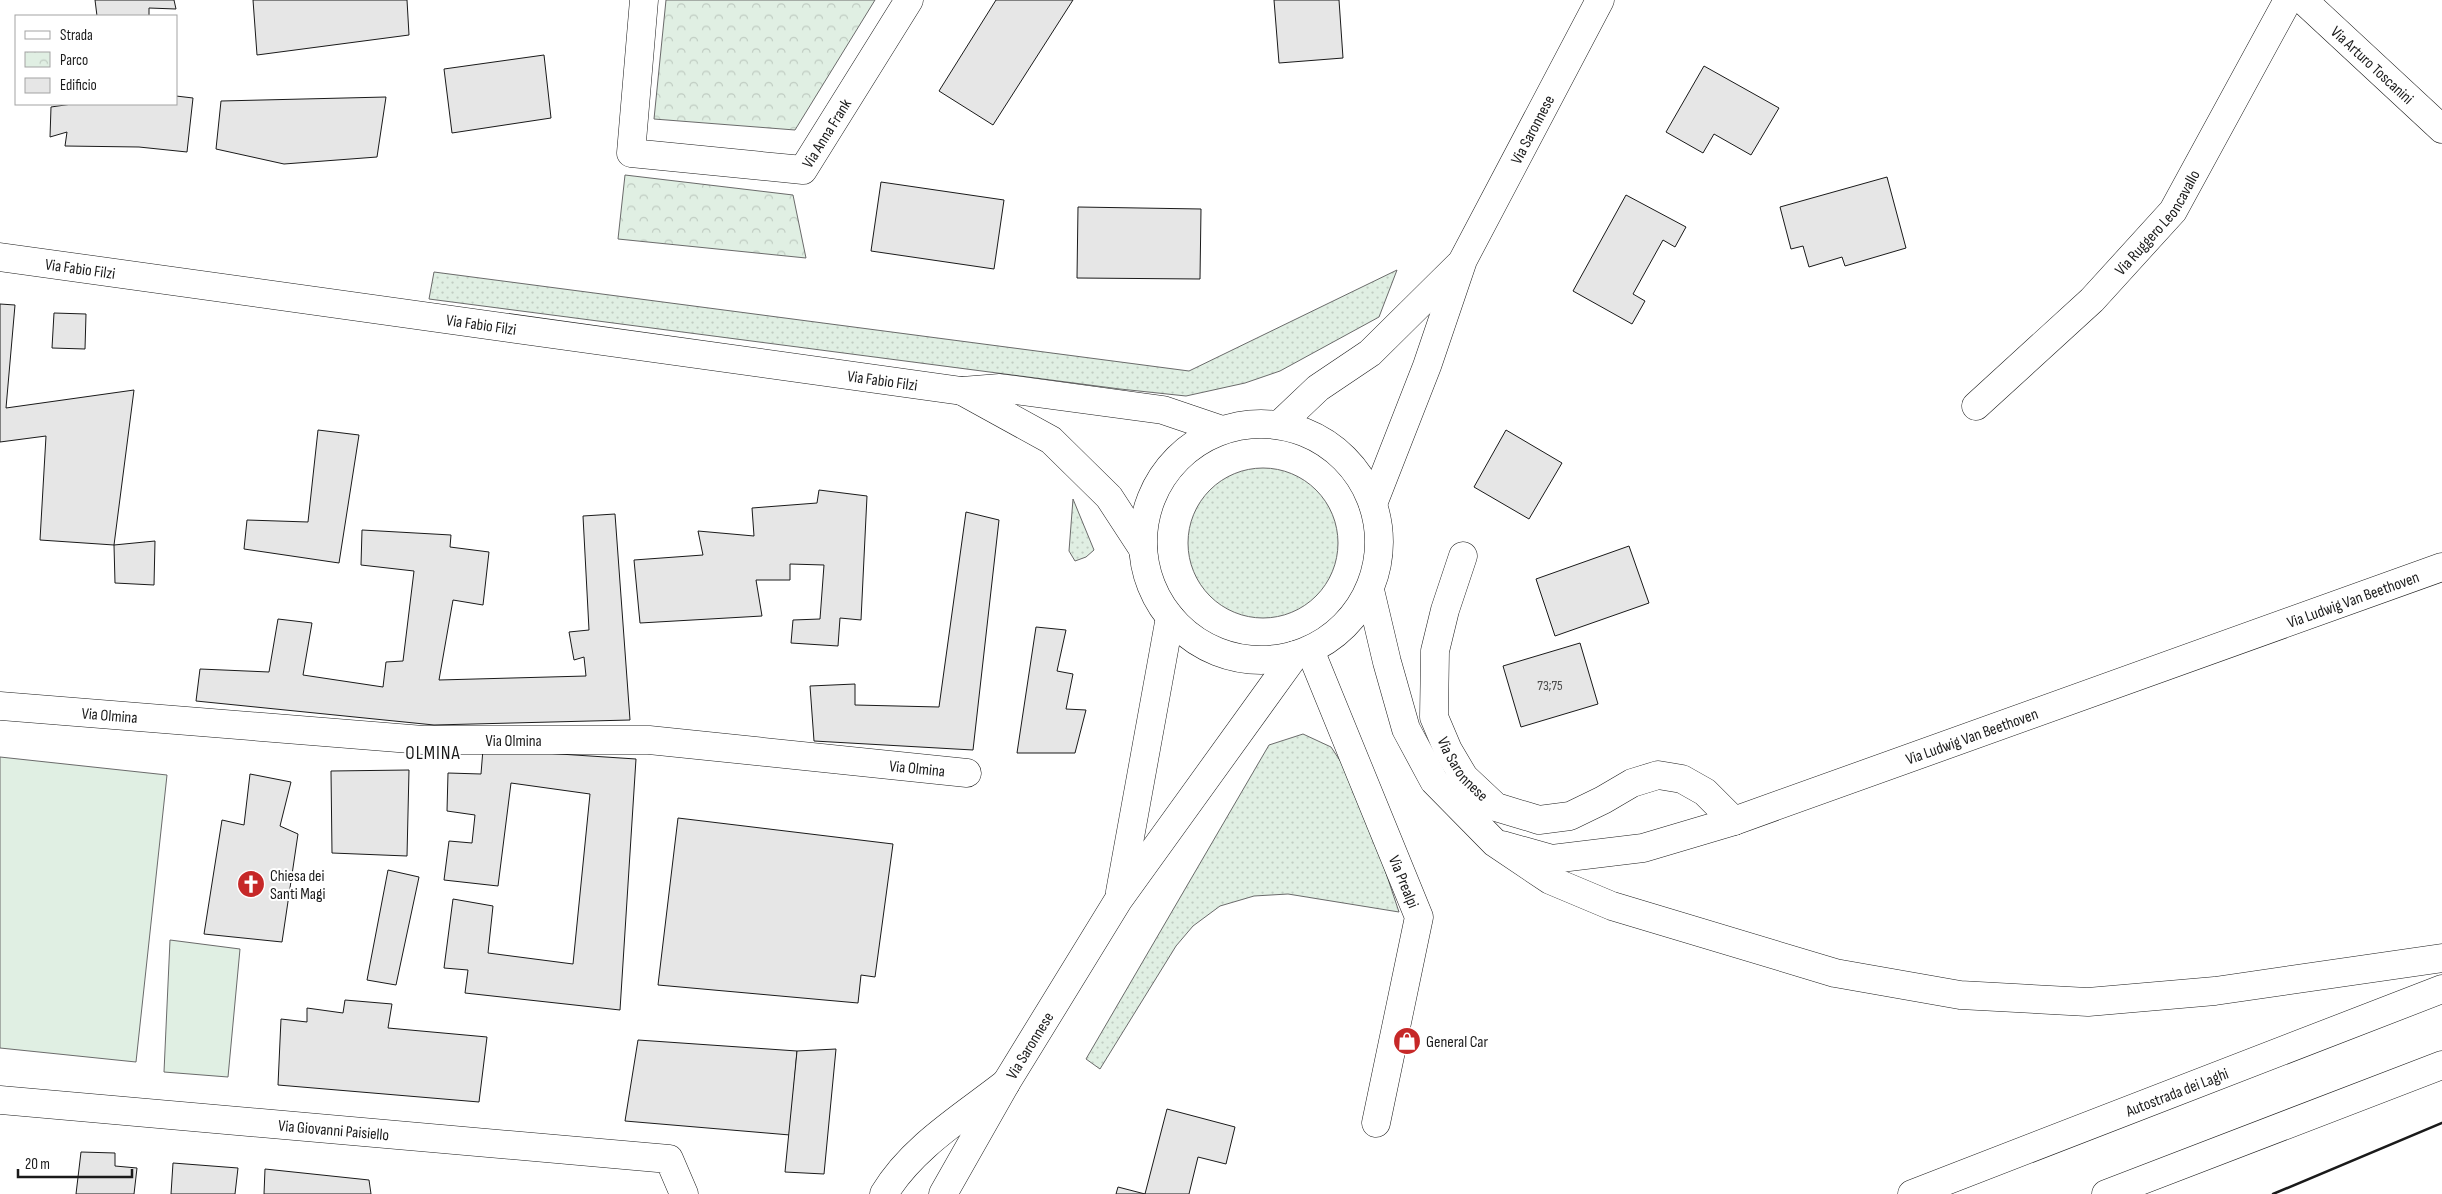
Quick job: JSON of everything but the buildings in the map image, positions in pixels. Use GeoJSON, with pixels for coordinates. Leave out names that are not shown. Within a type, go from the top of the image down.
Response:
{"type":"FeatureCollection","features":[{"type":"Feature","properties":{"kind":"main road","name":"Via Anna Frank"},"geometry":{"type":"LineString","coordinates":[[644,0],[631,153],[803,170],[909,0]]}},
{"type":"Feature","properties":{"kind":"main road","name":"Via Saronnese"},"geometry":{"type":"LineString","coordinates":[[1373,504],[1427,366],[1464,260],[1600,0]]}},
{"type":"Feature","properties":{"kind":"main road","name":"Via Ruggero Leoncavallo"},"geometry":{"type":"LineString","coordinates":[[1976,406],[2092,300],[2173,212],[2288,0]]}},
{"type":"Feature","properties":{"kind":"main road","name":"Via Arturo Toscanini"},"geometry":{"type":"LineString","coordinates":[[2303,0],[2442,129]]}},
{"type":"Feature","properties":{"kind":"main road","name":"Via Fabio Filzi"},"geometry":{"type":"LineString","coordinates":[[0,256],[962,391],[1000,388],[1163,410],[1222,430]]}},
{"type":"Feature","properties":{"kind":"main road","name":"Via Saronnese"},"geometry":{"type":"LineString","coordinates":[[1279,425],[1318,388],[1370,353],[1464,260]]}},
{"type":"Feature","properties":{"kind":"main road","name":"Via Fabio Filzi"},"geometry":{"type":"LineString","coordinates":[[962,391],[1051,440],[1109,497],[1143,549]]}},
{"type":"Feature","properties":{"kind":"main road","name":"Via Saronnese"},"geometry":{"type":"LineString","coordinates":[[1250,424],[1279,425],[1314,436],[1344,457],[1366,486],[1373,504],[1380,537],[1377,564],[1370,590],[1352,617],[1328,640],[1303,652],[1279,659],[1244,659],[1210,649],[1181,630],[1161,606],[1148,579],[1143,549],[1147,512],[1162,476],[1188,448],[1222,430],[1250,424]]}},
{"type":"Feature","properties":{"kind":"main road","name":"Via Saronnese"},"geometry":{"type":"LineString","coordinates":[[1463,556],[1445,610],[1435,651],[1434,717],[1448,750],[1464,777],[1496,807],[1539,820],[1570,816],[1632,784],[1658,775],[1682,779],[1705,792],[1734,820]]}},
{"type":"Feature","properties":{"kind":"main road","name":"Via Ludwig Van Beethoven"},"geometry":{"type":"LineString","coordinates":[[1495,843],[1552,859],[1643,848],[1734,820],[2442,566]]}},
{"type":"Feature","properties":{"kind":"main road"},"geometry":{"type":"LineString","coordinates":[[1370,590],[1387,662],[1406,729],[1434,781],[1495,843],[1550,880],[1612,906],[1835,973],[1960,995],[2088,1002],[2214,991],[2442,958]]}},
{"type":"Feature","properties":{"kind":"main road","name":"Via Saronnese"},"geometry":{"type":"LineString","coordinates":[[1119,899],[1170,617]]}},
{"type":"Feature","properties":{"kind":"main road","name":"Via Saronnese"},"geometry":{"type":"LineString","coordinates":[[943,1194],[1006,1084],[1119,899],[1303,652]]}},
{"type":"Feature","properties":{"kind":"main road","name":"Via Prealpi"},"geometry":{"type":"LineString","coordinates":[[1303,652],[1419,916],[1376,1123]]}},
{"type":"Feature","properties":{"kind":"main road","name":"Via Olmina"},"geometry":{"type":"LineString","coordinates":[[0,706],[423,740],[649,740],[967,772]]}},
{"type":"Feature","properties":{"kind":"main road","name":"Autostrada dei Laghi"},"geometry":{"type":"LineString","coordinates":[[1912,1194],[2442,989]]}},
{"type":"Feature","properties":{"kind":"main road"},"geometry":{"type":"LineString","coordinates":[[2106,1194],[2442,1064]]}},
{"type":"Feature","properties":{"kind":"main road"},"geometry":{"type":"LineString","coordinates":[[884,1194],[912,1159],[942,1132],[1006,1084]]}},
{"type":"Feature","properties":{"kind":"main road","name":"Via Giovanni Paisiello"},"geometry":{"type":"LineString","coordinates":[[0,1100],[669,1159],[684,1194]]}},
{"type":"Feature","properties":{"kind":"green space"},"geometry":{"type":"Polygon","coordinates":[[[666,0],[875,0],[795,130],[654,119],[666,0]]]}},
{"type":"Feature","properties":{"kind":"green space"},"geometry":{"type":"Polygon","coordinates":[[[625,175],[793,195],[806,258],[618,239],[625,175]]]}},
{"type":"Feature","properties":{"kind":"green space"},"geometry":{"type":"Polygon","coordinates":[[[1397,270],[1379,317],[1280,371],[1245,383],[1186,396],[429,299],[434,272],[1189,371],[1397,270]]]}},
{"type":"Feature","properties":{"kind":"green space"},"geometry":{"type":"Polygon","coordinates":[[[1263,468],[1292,474],[1316,490],[1332,514],[1338,543],[1332,572],[1316,596],[1292,612],[1263,618],[1234,612],[1210,596],[1194,572],[1188,543],[1194,514],[1210,490],[1234,474],[1263,468]]]}},
{"type":"Feature","properties":{"kind":"green space"},"geometry":{"type":"Polygon","coordinates":[[[1073,499],[1094,550],[1086,557],[1075,561],[1069,551],[1073,499]]]}},
{"type":"Feature","properties":{"kind":"green space"},"geometry":{"type":"Polygon","coordinates":[[[1303,734],[1331,747],[1357,786],[1399,912],[1288,894],[1254,896],[1220,906],[1193,926],[1176,946],[1100,1069],[1086,1059],[1269,745],[1303,734]]]}},
{"type":"Feature","properties":{"kind":"green space"},"geometry":{"type":"Polygon","coordinates":[[[0,757],[167,775],[136,1062],[0,1048],[0,757]]]}},
{"type":"Feature","properties":{"kind":"green space"},"geometry":{"type":"Polygon","coordinates":[[[170,940],[240,949],[228,1077],[164,1072],[170,940]]]}},
{"type":"Feature","properties":{"kind":"wall"},"geometry":{"type":"LineString","coordinates":[[2273,1194],[2442,1123]]}},
{"type":"Feature","properties":{"kind":"place","name":"Chiesa dei Santi Magi"},"geometry":{"type":"Point","coordinates":[251,884]}},
{"type":"Feature","properties":{"kind":"place","name":"General Car"},"geometry":{"type":"Point","coordinates":[1407,1041]}},
{"type":"Feature","properties":{"kind":"district","name":"OLMINA"},"geometry":{"type":"Point","coordinates":[433,752]}}]}
